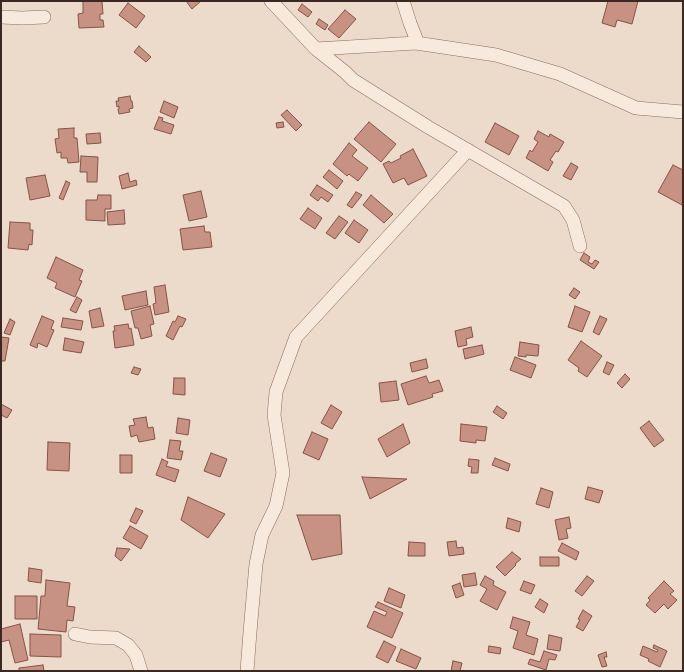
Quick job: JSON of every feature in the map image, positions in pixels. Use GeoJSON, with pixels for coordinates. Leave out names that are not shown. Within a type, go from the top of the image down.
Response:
{"type":"FeatureCollection","features":[{"type":"Feature","properties":{"kind":"street"},"geometry":{"type":"LineString","coordinates":[[271,1],[316,49],[353,80],[428,127],[564,206],[573,220],[580,246]]}},
{"type":"Feature","properties":{"kind":"street"},"geometry":{"type":"LineString","coordinates":[[403,1],[417,41],[416,43]]}},
{"type":"Feature","properties":{"kind":"street"},"geometry":{"type":"LineString","coordinates":[[1,17],[44,17]]}},
{"type":"Feature","properties":{"kind":"street"},"geometry":{"type":"LineString","coordinates":[[316,49],[416,43],[496,55],[560,74],[636,108],[683,112]]}},
{"type":"Feature","properties":{"kind":"street"},"geometry":{"type":"LineString","coordinates":[[247,671],[256,564],[262,535],[276,506],[283,473],[274,416],[276,392],[296,336],[468,150]]}},
{"type":"Feature","properties":{"kind":"street"},"geometry":{"type":"LineString","coordinates":[[75,634],[90,637],[116,638],[128,645],[136,655],[141,671]]}},
{"type":"Feature","properties":{"kind":"building"},"geometry":{"type":"Polygon","coordinates":[[[83,1],[102,1],[103,14],[100,14],[100,20],[103,20],[104,27],[79,28],[78,14],[83,13],[83,1]]]}},
{"type":"Feature","properties":{"kind":"building"},"geometry":{"type":"Polygon","coordinates":[[[186,1],[201,1],[192,9],[186,1]]]}},
{"type":"Feature","properties":{"kind":"building"},"geometry":{"type":"Polygon","coordinates":[[[608,1],[638,1],[632,24],[617,20],[615,27],[602,23],[608,1]]]}},
{"type":"Feature","properties":{"kind":"building"},"geometry":{"type":"Polygon","coordinates":[[[128,3],[145,16],[136,28],[119,15],[128,3]]]}},
{"type":"Feature","properties":{"kind":"building"},"geometry":{"type":"Polygon","coordinates":[[[302,4],[312,12],[308,17],[298,10],[302,4]]]}},
{"type":"Feature","properties":{"kind":"building"},"geometry":{"type":"Polygon","coordinates":[[[345,10],[356,19],[339,38],[328,29],[345,10]]]}},
{"type":"Feature","properties":{"kind":"building"},"geometry":{"type":"Polygon","coordinates":[[[319,19],[328,25],[325,30],[316,24],[319,19]]]}},
{"type":"Feature","properties":{"kind":"building"},"geometry":{"type":"Polygon","coordinates":[[[139,46],[151,57],[146,62],[134,52],[139,46]]]}},
{"type":"Feature","properties":{"kind":"building"},"geometry":{"type":"Polygon","coordinates":[[[130,96],[133,108],[129,109],[130,112],[119,114],[119,106],[117,107],[116,101],[119,101],[118,98],[130,96]]]}},
{"type":"Feature","properties":{"kind":"building"},"geometry":{"type":"Polygon","coordinates":[[[164,101],[178,107],[174,118],[160,112],[164,101]]]}},
{"type":"Feature","properties":{"kind":"building"},"geometry":{"type":"Polygon","coordinates":[[[287,110],[302,125],[296,131],[281,115],[287,110]]]}},
{"type":"Feature","properties":{"kind":"building"},"geometry":{"type":"Polygon","coordinates":[[[159,117],[163,118],[162,121],[174,125],[171,134],[154,129],[159,117]]]}},
{"type":"Feature","properties":{"kind":"building"},"geometry":{"type":"Polygon","coordinates":[[[283,122],[284,127],[277,128],[276,123],[283,122]]]}},
{"type":"Feature","properties":{"kind":"building"},"geometry":{"type":"Polygon","coordinates":[[[369,122],[396,144],[381,162],[354,139],[369,122]]]}},
{"type":"Feature","properties":{"kind":"building"},"geometry":{"type":"Polygon","coordinates":[[[495,123],[519,136],[509,155],[485,142],[495,123]]]}},
{"type":"Feature","properties":{"kind":"building"},"geometry":{"type":"Polygon","coordinates":[[[74,128],[74,138],[77,138],[79,162],[68,163],[67,158],[61,158],[61,152],[57,153],[55,139],[59,138],[58,129],[74,128]]]}},
{"type":"Feature","properties":{"kind":"building"},"geometry":{"type":"Polygon","coordinates":[[[538,131],[549,137],[550,134],[564,142],[558,152],[556,151],[550,160],[553,162],[548,171],[526,158],[530,150],[532,152],[538,142],[534,139],[538,131]]]}},
{"type":"Feature","properties":{"kind":"building"},"geometry":{"type":"Polygon","coordinates":[[[100,133],[101,143],[87,144],[86,134],[100,133]]]}},
{"type":"Feature","properties":{"kind":"building"},"geometry":{"type":"Polygon","coordinates":[[[349,143],[357,150],[352,156],[368,168],[358,181],[349,174],[347,176],[333,164],[349,143]]]}},
{"type":"Feature","properties":{"kind":"building"},"geometry":{"type":"Polygon","coordinates":[[[413,149],[427,176],[408,185],[404,178],[393,183],[383,164],[389,161],[391,163],[401,158],[400,156],[413,149]]]}},
{"type":"Feature","properties":{"kind":"building"},"geometry":{"type":"Polygon","coordinates":[[[81,156],[98,157],[97,182],[87,182],[87,172],[80,172],[81,156]]]}},
{"type":"Feature","properties":{"kind":"building"},"geometry":{"type":"Polygon","coordinates":[[[571,163],[578,167],[571,180],[563,176],[571,163]]]}},
{"type":"Feature","properties":{"kind":"building"},"geometry":{"type":"Polygon","coordinates":[[[673,165],[683,170],[682,205],[658,192],[673,165]]]}},
{"type":"Feature","properties":{"kind":"building"},"geometry":{"type":"Polygon","coordinates":[[[329,170],[343,181],[337,189],[323,177],[329,170]]]}},
{"type":"Feature","properties":{"kind":"building"},"geometry":{"type":"Polygon","coordinates":[[[128,173],[130,182],[136,180],[137,185],[122,189],[119,176],[128,173]]]}},
{"type":"Feature","properties":{"kind":"building"},"geometry":{"type":"Polygon","coordinates":[[[45,175],[50,196],[30,200],[26,178],[45,175]]]}},
{"type":"Feature","properties":{"kind":"building"},"geometry":{"type":"Polygon","coordinates":[[[66,181],[70,183],[63,200],[59,198],[66,181]]]}},
{"type":"Feature","properties":{"kind":"building"},"geometry":{"type":"Polygon","coordinates":[[[317,185],[333,195],[328,202],[321,197],[318,201],[310,195],[317,185]]]}},
{"type":"Feature","properties":{"kind":"building"},"geometry":{"type":"Polygon","coordinates":[[[201,191],[207,217],[189,221],[183,195],[201,191]]]}},
{"type":"Feature","properties":{"kind":"building"},"geometry":{"type":"Polygon","coordinates":[[[356,192],[362,195],[352,208],[347,205],[356,192]]]}},
{"type":"Feature","properties":{"kind":"building"},"geometry":{"type":"Polygon","coordinates":[[[98,195],[111,195],[111,209],[105,209],[105,221],[86,220],[86,200],[97,200],[98,195]]]}},
{"type":"Feature","properties":{"kind":"building"},"geometry":{"type":"Polygon","coordinates":[[[371,195],[393,214],[384,223],[363,205],[371,195]]]}},
{"type":"Feature","properties":{"kind":"building"},"geometry":{"type":"Polygon","coordinates":[[[308,208],[322,218],[315,229],[300,219],[308,208]]]}},
{"type":"Feature","properties":{"kind":"building"},"geometry":{"type":"Polygon","coordinates":[[[124,210],[125,224],[108,225],[107,212],[124,210]]]}},
{"type":"Feature","properties":{"kind":"building"},"geometry":{"type":"Polygon","coordinates":[[[339,216],[348,222],[335,239],[326,233],[339,216]]]}},
{"type":"Feature","properties":{"kind":"building"},"geometry":{"type":"Polygon","coordinates":[[[354,220],[368,230],[359,243],[345,233],[354,220]]]}},
{"type":"Feature","properties":{"kind":"building"},"geometry":{"type":"Polygon","coordinates":[[[10,222],[30,223],[30,230],[33,230],[32,245],[29,244],[28,250],[8,248],[10,222]]]}},
{"type":"Feature","properties":{"kind":"building"},"geometry":{"type":"Polygon","coordinates":[[[204,226],[205,232],[210,232],[212,247],[183,250],[180,229],[204,226]]]}},
{"type":"Feature","properties":{"kind":"building"},"geometry":{"type":"Polygon","coordinates":[[[584,253],[590,257],[588,262],[592,264],[595,260],[599,262],[594,269],[580,260],[584,253]]]}},
{"type":"Feature","properties":{"kind":"building"},"geometry":{"type":"Polygon","coordinates":[[[56,257],[83,270],[79,280],[82,281],[75,297],[55,288],[57,283],[47,278],[56,257]]]}},
{"type":"Feature","properties":{"kind":"building"},"geometry":{"type":"Polygon","coordinates":[[[165,285],[169,312],[155,315],[153,304],[156,303],[154,287],[165,285]]]}},
{"type":"Feature","properties":{"kind":"building"},"geometry":{"type":"Polygon","coordinates":[[[574,288],[580,292],[575,299],[569,295],[574,288]]]}},
{"type":"Feature","properties":{"kind":"building"},"geometry":{"type":"Polygon","coordinates":[[[146,291],[148,305],[125,310],[122,296],[146,291]]]}},
{"type":"Feature","properties":{"kind":"building"},"geometry":{"type":"Polygon","coordinates":[[[77,297],[82,300],[76,313],[70,310],[77,297]]]}},
{"type":"Feature","properties":{"kind":"building"},"geometry":{"type":"Polygon","coordinates":[[[150,306],[154,324],[150,325],[152,336],[141,339],[138,328],[135,328],[131,311],[150,306]]]}},
{"type":"Feature","properties":{"kind":"building"},"geometry":{"type":"Polygon","coordinates":[[[575,306],[590,312],[582,332],[568,327],[575,306]]]}},
{"type":"Feature","properties":{"kind":"building"},"geometry":{"type":"Polygon","coordinates":[[[100,308],[104,326],[92,328],[89,311],[100,308]]]}},
{"type":"Feature","properties":{"kind":"building"},"geometry":{"type":"Polygon","coordinates":[[[42,316],[54,321],[51,329],[54,330],[47,347],[38,343],[37,348],[30,345],[42,316]]]}},
{"type":"Feature","properties":{"kind":"building"},"geometry":{"type":"Polygon","coordinates":[[[178,316],[186,319],[182,327],[180,326],[173,340],[166,336],[173,321],[175,322],[178,316]]]}},
{"type":"Feature","properties":{"kind":"building"},"geometry":{"type":"Polygon","coordinates":[[[600,316],[607,319],[599,335],[593,332],[600,316]]]}},
{"type":"Feature","properties":{"kind":"building"},"geometry":{"type":"Polygon","coordinates":[[[63,318],[83,321],[81,330],[61,327],[63,318]]]}},
{"type":"Feature","properties":{"kind":"building"},"geometry":{"type":"Polygon","coordinates":[[[10,319],[15,322],[10,335],[4,333],[10,319]]]}},
{"type":"Feature","properties":{"kind":"building"},"geometry":{"type":"Polygon","coordinates":[[[128,324],[129,329],[131,328],[134,345],[115,348],[113,331],[115,331],[114,326],[128,324]]]}},
{"type":"Feature","properties":{"kind":"building"},"geometry":{"type":"Polygon","coordinates":[[[471,327],[473,337],[466,339],[467,345],[458,347],[455,331],[471,327]]]}},
{"type":"Feature","properties":{"kind":"building"},"geometry":{"type":"Polygon","coordinates":[[[1,337],[9,338],[5,361],[1,361],[1,337]]]}},
{"type":"Feature","properties":{"kind":"building"},"geometry":{"type":"Polygon","coordinates":[[[65,338],[84,342],[81,353],[63,350],[65,338]]]}},
{"type":"Feature","properties":{"kind":"building"},"geometry":{"type":"Polygon","coordinates":[[[581,341],[602,356],[587,377],[578,371],[579,368],[568,360],[581,341]]]}},
{"type":"Feature","properties":{"kind":"building"},"geometry":{"type":"Polygon","coordinates":[[[520,342],[539,345],[538,356],[518,356],[520,342]]]}},
{"type":"Feature","properties":{"kind":"building"},"geometry":{"type":"Polygon","coordinates":[[[482,345],[484,354],[465,359],[463,349],[482,345]]]}},
{"type":"Feature","properties":{"kind":"building"},"geometry":{"type":"Polygon","coordinates":[[[515,357],[536,365],[531,378],[510,370],[515,357]]]}},
{"type":"Feature","properties":{"kind":"building"},"geometry":{"type":"Polygon","coordinates":[[[426,359],[428,368],[412,372],[410,363],[426,359]]]}},
{"type":"Feature","properties":{"kind":"building"},"geometry":{"type":"Polygon","coordinates":[[[607,362],[614,365],[609,375],[603,372],[607,362]]]}},
{"type":"Feature","properties":{"kind":"building"},"geometry":{"type":"Polygon","coordinates":[[[134,367],[141,369],[138,375],[131,373],[134,367]]]}},
{"type":"Feature","properties":{"kind":"building"},"geometry":{"type":"Polygon","coordinates":[[[625,374],[630,379],[622,388],[617,383],[625,374]]]}},
{"type":"Feature","properties":{"kind":"building"},"geometry":{"type":"Polygon","coordinates":[[[426,376],[429,383],[439,380],[443,391],[432,394],[433,397],[408,405],[401,384],[426,376]]]}},
{"type":"Feature","properties":{"kind":"building"},"geometry":{"type":"Polygon","coordinates":[[[174,378],[185,378],[185,395],[173,394],[174,378]]]}},
{"type":"Feature","properties":{"kind":"building"},"geometry":{"type":"Polygon","coordinates":[[[396,381],[399,400],[381,402],[379,383],[396,381]]]}},
{"type":"Feature","properties":{"kind":"building"},"geometry":{"type":"Polygon","coordinates":[[[1,404],[12,410],[7,418],[1,415],[1,404]]]}},
{"type":"Feature","properties":{"kind":"building"},"geometry":{"type":"Polygon","coordinates":[[[331,405],[342,412],[332,429],[321,423],[331,405]]]}},
{"type":"Feature","properties":{"kind":"building"},"geometry":{"type":"Polygon","coordinates":[[[497,406],[507,413],[503,419],[493,412],[497,406]]]}},
{"type":"Feature","properties":{"kind":"building"},"geometry":{"type":"Polygon","coordinates":[[[146,417],[148,428],[153,427],[155,439],[139,442],[137,435],[131,437],[129,426],[135,425],[133,419],[146,417]]]}},
{"type":"Feature","properties":{"kind":"building"},"geometry":{"type":"Polygon","coordinates":[[[178,418],[190,420],[188,435],[176,433],[178,418]]]}},
{"type":"Feature","properties":{"kind":"building"},"geometry":{"type":"Polygon","coordinates":[[[649,421],[664,440],[654,447],[640,428],[649,421]]]}},
{"type":"Feature","properties":{"kind":"building"},"geometry":{"type":"Polygon","coordinates":[[[403,424],[410,443],[387,457],[378,439],[403,424]]]}},
{"type":"Feature","properties":{"kind":"building"},"geometry":{"type":"Polygon","coordinates":[[[461,424],[487,427],[485,441],[476,440],[476,443],[460,441],[461,424]]]}},
{"type":"Feature","properties":{"kind":"building"},"geometry":{"type":"Polygon","coordinates":[[[312,432],[328,439],[319,460],[303,453],[312,432]]]}},
{"type":"Feature","properties":{"kind":"building"},"geometry":{"type":"Polygon","coordinates":[[[170,440],[181,441],[179,451],[183,451],[181,460],[167,458],[170,440]]]}},
{"type":"Feature","properties":{"kind":"building"},"geometry":{"type":"Polygon","coordinates":[[[48,442],[70,443],[69,471],[47,470],[48,442]]]}},
{"type":"Feature","properties":{"kind":"building"},"geometry":{"type":"Polygon","coordinates":[[[211,453],[227,459],[220,477],[204,471],[211,453]]]}},
{"type":"Feature","properties":{"kind":"building"},"geometry":{"type":"Polygon","coordinates":[[[120,455],[132,455],[132,473],[120,473],[120,455]]]}},
{"type":"Feature","properties":{"kind":"building"},"geometry":{"type":"Polygon","coordinates":[[[495,458],[510,464],[508,471],[492,465],[495,458]]]}},
{"type":"Feature","properties":{"kind":"building"},"geometry":{"type":"Polygon","coordinates":[[[162,459],[168,462],[166,466],[179,470],[175,482],[156,475],[162,459]]]}},
{"type":"Feature","properties":{"kind":"building"},"geometry":{"type":"Polygon","coordinates":[[[469,459],[479,460],[478,473],[471,473],[472,467],[468,466],[469,459]]]}},
{"type":"Feature","properties":{"kind":"building"},"geometry":{"type":"Polygon","coordinates":[[[362,477],[407,479],[370,499],[362,477]]]}},
{"type":"Feature","properties":{"kind":"building"},"geometry":{"type":"Polygon","coordinates":[[[588,487],[603,491],[599,503],[585,499],[588,487]]]}},
{"type":"Feature","properties":{"kind":"building"},"geometry":{"type":"Polygon","coordinates":[[[541,488],[553,492],[549,508],[536,504],[541,488]]]}},
{"type":"Feature","properties":{"kind":"building"},"geometry":{"type":"Polygon","coordinates":[[[188,497],[225,514],[208,538],[181,520],[188,497]]]}},
{"type":"Feature","properties":{"kind":"building"},"geometry":{"type":"Polygon","coordinates":[[[136,508],[143,511],[136,524],[130,521],[136,508]]]}},
{"type":"Feature","properties":{"kind":"building"},"geometry":{"type":"Polygon","coordinates":[[[297,515],[340,515],[342,554],[312,560],[297,515]]]}},
{"type":"Feature","properties":{"kind":"building"},"geometry":{"type":"Polygon","coordinates":[[[569,517],[571,528],[566,529],[568,538],[559,540],[555,520],[569,517]]]}},
{"type":"Feature","properties":{"kind":"building"},"geometry":{"type":"Polygon","coordinates":[[[508,518],[521,522],[519,532],[506,528],[508,518]]]}},
{"type":"Feature","properties":{"kind":"building"},"geometry":{"type":"Polygon","coordinates":[[[130,526],[148,536],[141,549],[123,538],[130,526]]]}},
{"type":"Feature","properties":{"kind":"building"},"geometry":{"type":"Polygon","coordinates":[[[456,541],[457,548],[463,547],[464,554],[449,556],[447,542],[456,541]]]}},
{"type":"Feature","properties":{"kind":"building"},"geometry":{"type":"Polygon","coordinates":[[[409,542],[425,543],[425,556],[408,556],[409,542]]]}},
{"type":"Feature","properties":{"kind":"building"},"geometry":{"type":"Polygon","coordinates":[[[562,543],[579,552],[576,560],[558,551],[562,543]]]}},
{"type":"Feature","properties":{"kind":"building"},"geometry":{"type":"Polygon","coordinates":[[[117,548],[130,549],[121,561],[115,556],[117,548]]]}},
{"type":"Feature","properties":{"kind":"building"},"geometry":{"type":"Polygon","coordinates":[[[512,552],[521,559],[505,576],[496,567],[512,552]]]}},
{"type":"Feature","properties":{"kind":"building"},"geometry":{"type":"Polygon","coordinates":[[[540,557],[559,557],[559,566],[540,566],[540,557]]]}},
{"type":"Feature","properties":{"kind":"building"},"geometry":{"type":"Polygon","coordinates":[[[29,568],[42,570],[41,583],[28,581],[29,568]]]}},
{"type":"Feature","properties":{"kind":"building"},"geometry":{"type":"Polygon","coordinates":[[[475,573],[477,585],[464,587],[462,575],[475,573]]]}},
{"type":"Feature","properties":{"kind":"building"},"geometry":{"type":"Polygon","coordinates":[[[485,576],[494,581],[493,585],[506,592],[497,610],[480,601],[487,589],[480,585],[485,576]]]}},
{"type":"Feature","properties":{"kind":"building"},"geometry":{"type":"Polygon","coordinates":[[[587,576],[594,581],[582,596],[575,591],[587,576]]]}},
{"type":"Feature","properties":{"kind":"building"},"geometry":{"type":"Polygon","coordinates":[[[46,580],[70,583],[67,606],[75,607],[73,621],[67,620],[66,632],[38,629],[41,596],[45,596],[46,580]]]}},
{"type":"Feature","properties":{"kind":"building"},"geometry":{"type":"Polygon","coordinates":[[[524,581],[535,585],[531,594],[520,590],[524,581]]]}},
{"type":"Feature","properties":{"kind":"building"},"geometry":{"type":"Polygon","coordinates":[[[664,581],[674,591],[670,594],[677,600],[668,609],[664,604],[655,613],[646,605],[650,600],[648,598],[664,581]]]}},
{"type":"Feature","properties":{"kind":"building"},"geometry":{"type":"Polygon","coordinates":[[[460,583],[464,595],[456,598],[452,586],[460,583]]]}},
{"type":"Feature","properties":{"kind":"building"},"geometry":{"type":"Polygon","coordinates":[[[389,588],[405,595],[401,608],[384,601],[389,588]]]}},
{"type":"Feature","properties":{"kind":"building"},"geometry":{"type":"Polygon","coordinates":[[[15,596],[37,596],[37,619],[15,619],[15,596]]]}},
{"type":"Feature","properties":{"kind":"building"},"geometry":{"type":"Polygon","coordinates":[[[540,599],[548,604],[544,613],[535,607],[540,599]]]}},
{"type":"Feature","properties":{"kind":"building"},"geometry":{"type":"Polygon","coordinates":[[[378,602],[403,613],[392,638],[367,627],[374,611],[385,616],[387,612],[375,607],[378,602]]]}},
{"type":"Feature","properties":{"kind":"building"},"geometry":{"type":"Polygon","coordinates":[[[583,610],[592,616],[583,631],[576,627],[583,610]]]}},
{"type":"Feature","properties":{"kind":"building"},"geometry":{"type":"Polygon","coordinates":[[[513,617],[530,622],[526,635],[538,639],[534,655],[513,648],[518,631],[510,628],[513,617]]]}},
{"type":"Feature","properties":{"kind":"building"},"geometry":{"type":"Polygon","coordinates":[[[20,624],[28,660],[15,663],[9,640],[1,642],[1,629],[20,624]]]}},
{"type":"Feature","properties":{"kind":"building"},"geometry":{"type":"Polygon","coordinates":[[[30,634],[61,635],[61,657],[30,656],[30,634]]]}},
{"type":"Feature","properties":{"kind":"building"},"geometry":{"type":"Polygon","coordinates":[[[549,635],[562,638],[560,651],[547,649],[549,635]]]}},
{"type":"Feature","properties":{"kind":"building"},"geometry":{"type":"Polygon","coordinates":[[[384,641],[396,647],[388,663],[376,657],[384,641]]]}},
{"type":"Feature","properties":{"kind":"building"},"geometry":{"type":"Polygon","coordinates":[[[654,645],[667,651],[660,667],[648,661],[649,659],[640,655],[643,646],[657,652],[658,650],[653,648],[654,645]]]}},
{"type":"Feature","properties":{"kind":"building"},"geometry":{"type":"Polygon","coordinates":[[[489,646],[501,648],[500,654],[488,652],[489,646]]]}},
{"type":"Feature","properties":{"kind":"building"},"geometry":{"type":"Polygon","coordinates":[[[401,649],[421,658],[416,669],[396,661],[401,649]]]}},
{"type":"Feature","properties":{"kind":"building"},"geometry":{"type":"Polygon","coordinates":[[[544,651],[557,655],[555,660],[549,659],[546,670],[528,664],[530,659],[540,662],[544,651]]]}},
{"type":"Feature","properties":{"kind":"building"},"geometry":{"type":"Polygon","coordinates":[[[606,652],[607,657],[604,657],[607,666],[602,667],[598,655],[606,652]]]}},
{"type":"Feature","properties":{"kind":"building"},"geometry":{"type":"Polygon","coordinates":[[[453,661],[462,663],[460,671],[451,671],[453,661]]]}},
{"type":"Feature","properties":{"kind":"building"},"geometry":{"type":"Polygon","coordinates":[[[43,665],[44,671],[19,671],[19,668],[43,665]]]}}]}
